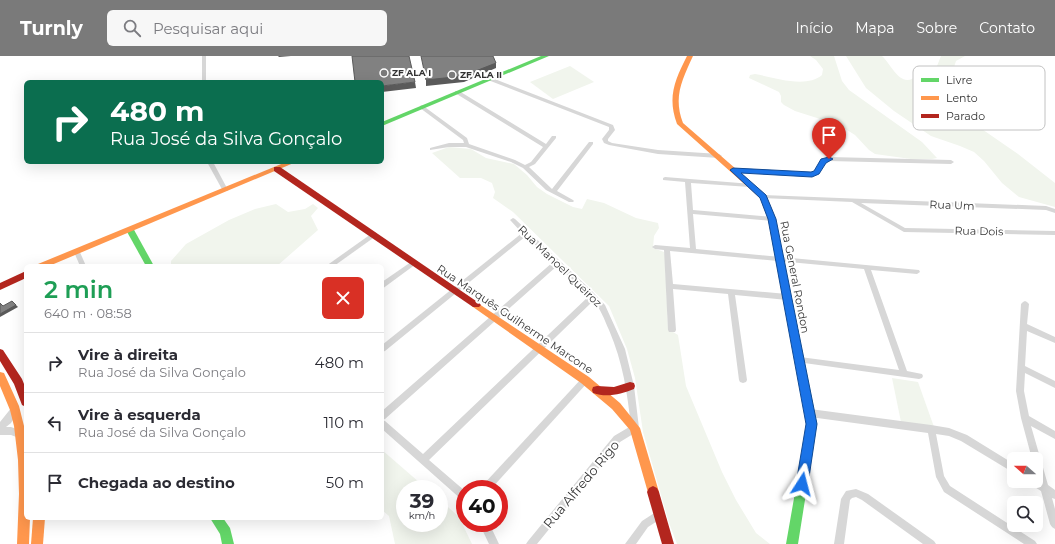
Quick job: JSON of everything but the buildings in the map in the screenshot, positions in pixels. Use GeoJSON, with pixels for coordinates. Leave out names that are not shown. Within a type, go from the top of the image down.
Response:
{"type":"FeatureCollection","features":[{"type":"Feature","properties":{"kind":"street"},"geometry":{"type":"LineString","coordinates":[[204,56],[204,80]]}},
{"type":"Feature","properties":{"kind":"street"},"geometry":{"type":"LineString","coordinates":[[384,123],[490,79],[527,60],[546,56]]}},
{"type":"Feature","properties":{"kind":"street","name":"Rua General Rondon"},"geometry":{"type":"LineString","coordinates":[[690,56],[678,81],[673,102],[674,115],[680,124],[719,156],[763,197],[772,219],[812,424],[792,544]]}},
{"type":"Feature","properties":{"kind":"street"},"geometry":{"type":"LineString","coordinates":[[490,79],[611,126],[612,130],[605,139],[606,142],[611,144],[658,152],[719,156]]}},
{"type":"Feature","properties":{"kind":"street"},"geometry":{"type":"LineString","coordinates":[[457,92],[546,146]]}},
{"type":"Feature","properties":{"kind":"street"},"geometry":{"type":"LineString","coordinates":[[422,107],[465,139],[468,145]]}},
{"type":"Feature","properties":{"kind":"street"},"geometry":{"type":"LineString","coordinates":[[525,167],[533,164],[554,137]]}},
{"type":"Feature","properties":{"kind":"street"},"geometry":{"type":"LineString","coordinates":[[554,192],[591,143]]}},
{"type":"Feature","properties":{"kind":"street"},"geometry":{"type":"LineString","coordinates":[[432,149],[449,145],[468,145],[513,161],[525,167],[541,184],[571,200]]}},
{"type":"Feature","properties":{"kind":"street"},"geometry":{"type":"LineString","coordinates":[[733,170],[812,174],[817,172],[823,161],[829,159],[951,162]]}},
{"type":"Feature","properties":{"kind":"street"},"geometry":{"type":"LineString","coordinates":[[211,164],[225,190]]}},
{"type":"Feature","properties":{"kind":"street"},"geometry":{"type":"LineString","coordinates":[[47,264],[288,164]]}},
{"type":"Feature","properties":{"kind":"street","name":"Rua Marquês Guilherme Marcone"},"geometry":{"type":"LineString","coordinates":[[277,169],[413,264],[585,380],[616,406],[634,428],[668,544]]}},
{"type":"Feature","properties":{"kind":"street"},"geometry":{"type":"LineString","coordinates":[[665,179],[750,185]]}},
{"type":"Feature","properties":{"kind":"street"},"geometry":{"type":"LineString","coordinates":[[688,181],[693,250]]}},
{"type":"Feature","properties":{"kind":"street","name":"Rua Um"},"geometry":{"type":"LineString","coordinates":[[763,197],[1053,210]]}},
{"type":"Feature","properties":{"kind":"street","name":"Rua Dois"},"geometry":{"type":"LineString","coordinates":[[853,201],[904,230],[1055,233]]}},
{"type":"Feature","properties":{"kind":"street"},"geometry":{"type":"LineString","coordinates":[[690,212],[772,219]]}},
{"type":"Feature","properties":{"kind":"street","name":"Rua Manoel Queiroz"},"geometry":{"type":"LineString","coordinates":[[513,220],[603,307],[621,349],[630,386],[634,428]]}},
{"type":"Feature","properties":{"kind":"street"},"geometry":{"type":"LineString","coordinates":[[130,230],[149,264]]}},
{"type":"Feature","properties":{"kind":"street"},"geometry":{"type":"LineString","coordinates":[[384,347],[526,234]]}},
{"type":"Feature","properties":{"kind":"street"},"geometry":{"type":"LineString","coordinates":[[332,264],[374,236]]}},
{"type":"Feature","properties":{"kind":"street"},"geometry":{"type":"LineString","coordinates":[[655,247],[917,272]]}},
{"type":"Feature","properties":{"kind":"street"},"geometry":{"type":"LineString","coordinates":[[667,248],[672,330]]}},
{"type":"Feature","properties":{"kind":"street"},"geometry":{"type":"LineString","coordinates":[[77,252],[82,264]]}},
{"type":"Feature","properties":{"kind":"street"},"geometry":{"type":"LineString","coordinates":[[384,414],[557,262]]}},
{"type":"Feature","properties":{"kind":"street"},"geometry":{"type":"LineString","coordinates":[[384,285],[413,264]]}},
{"type":"Feature","properties":{"kind":"street"},"geometry":{"type":"LineString","coordinates":[[867,267],[904,374]]}},
{"type":"Feature","properties":{"kind":"street"},"geometry":{"type":"LineString","coordinates":[[0,284],[24,274]]}},
{"type":"Feature","properties":{"kind":"street"},"geometry":{"type":"LineString","coordinates":[[0,287],[24,274]]}},
{"type":"Feature","properties":{"kind":"street"},"geometry":{"type":"LineString","coordinates":[[669,286],[787,297]]}},
{"type":"Feature","properties":{"kind":"street"},"geometry":{"type":"LineString","coordinates":[[731,292],[743,380]]}},
{"type":"Feature","properties":{"kind":"street"},"geometry":{"type":"LineString","coordinates":[[423,460],[593,296]]}},
{"type":"Feature","properties":{"kind":"street"},"geometry":{"type":"LineString","coordinates":[[1025,304],[1020,391],[1034,452]]}},
{"type":"Feature","properties":{"kind":"street"},"geometry":{"type":"LineString","coordinates":[[1024,326],[1055,340]]}},
{"type":"Feature","properties":{"kind":"street"},"geometry":{"type":"LineString","coordinates":[[0,352],[18,382],[24,397]]}},
{"type":"Feature","properties":{"kind":"street"},"geometry":{"type":"LineString","coordinates":[[800,360],[919,376]]}},
{"type":"Feature","properties":{"kind":"street"},"geometry":{"type":"LineString","coordinates":[[1021,367],[1055,385]]}},
{"type":"Feature","properties":{"kind":"street"},"geometry":{"type":"LineString","coordinates":[[0,376],[15,410],[24,466]]}},
{"type":"Feature","properties":{"kind":"street"},"geometry":{"type":"LineString","coordinates":[[493,480],[585,380]]}},
{"type":"Feature","properties":{"kind":"street"},"geometry":{"type":"LineString","coordinates":[[596,390],[609,392],[620,391],[630,386]]}},
{"type":"Feature","properties":{"kind":"street"},"geometry":{"type":"LineString","coordinates":[[0,428],[15,410]]}},
{"type":"Feature","properties":{"kind":"street"},"geometry":{"type":"LineString","coordinates":[[810,413],[949,432],[964,438],[1007,465]]}},
{"type":"Feature","properties":{"kind":"street"},"geometry":{"type":"LineString","coordinates":[[1025,418],[1055,435]]}},
{"type":"Feature","properties":{"kind":"street"},"geometry":{"type":"LineString","coordinates":[[384,426],[456,489]]}},
{"type":"Feature","properties":{"kind":"street","name":"Rua Alfredo Rigo"},"geometry":{"type":"LineString","coordinates":[[531,544],[617,439],[634,428]]}},
{"type":"Feature","properties":{"kind":"street"},"geometry":{"type":"LineString","coordinates":[[931,429],[940,477],[947,488],[1032,544]]}},
{"type":"Feature","properties":{"kind":"street"},"geometry":{"type":"LineString","coordinates":[[0,431],[11,431],[20,434]]}},
{"type":"Feature","properties":{"kind":"street"},"geometry":{"type":"LineString","coordinates":[[1043,488],[1055,495]]}},
{"type":"Feature","properties":{"kind":"street"},"geometry":{"type":"LineString","coordinates":[[1043,488],[1055,524]]}},
{"type":"Feature","properties":{"kind":"street"},"geometry":{"type":"LineString","coordinates":[[838,544],[846,499],[849,494],[856,493],[865,497],[931,544]]}},
{"type":"Feature","properties":{"kind":"street"},"geometry":{"type":"LineString","coordinates":[[630,544],[645,524],[659,515]]}},
{"type":"Feature","properties":{"kind":"street"},"geometry":{"type":"LineString","coordinates":[[23,544],[25,520]]}},
{"type":"Feature","properties":{"kind":"street"},"geometry":{"type":"LineString","coordinates":[[37,544],[39,520]]}},
{"type":"Feature","properties":{"kind":"street"},"geometry":{"type":"LineString","coordinates":[[217,520],[226,532],[228,544]]}},
{"type":"Feature","properties":{"kind":"street"},"geometry":{"type":"LineString","coordinates":[[488,532],[494,544]]}},
{"type":"Feature","properties":{"kind":"shaded area"},"geometry":{"type":"Polygon","coordinates":[[[810,56],[834,56],[842,81],[849,90],[922,142],[937,158],[911,159],[875,154],[869,150],[855,135],[839,125],[795,111],[781,102],[779,92],[749,78],[750,75],[755,74],[799,82],[815,79],[822,75],[823,69],[816,60],[810,56]]]}},
{"type":"Feature","properties":{"kind":"shaded area"},"geometry":{"type":"Polygon","coordinates":[[[846,56],[882,56],[903,79],[907,80],[913,78],[913,124],[894,111],[866,88],[846,56]]]}},
{"type":"Feature","properties":{"kind":"shaded area"},"geometry":{"type":"Polygon","coordinates":[[[941,56],[965,56],[956,61],[954,66],[937,66],[941,56]]]}},
{"type":"Feature","properties":{"kind":"shaded area"},"geometry":{"type":"Polygon","coordinates":[[[570,66],[594,82],[553,99],[530,82],[570,66]]]}},
{"type":"Feature","properties":{"kind":"shaded area"},"geometry":{"type":"Polygon","coordinates":[[[922,130],[983,130],[1018,154],[1055,183],[1055,207],[1019,197],[1002,183],[984,161],[974,152],[931,136],[922,130]]]}},
{"type":"Feature","properties":{"kind":"shaded area"},"geometry":{"type":"Polygon","coordinates":[[[449,147],[471,149],[486,158],[514,164],[527,175],[537,187],[547,194],[573,207],[582,209],[587,199],[604,203],[636,218],[658,223],[659,228],[654,236],[653,248],[664,252],[665,256],[668,329],[678,335],[686,386],[722,472],[736,500],[756,533],[770,544],[677,544],[669,523],[643,432],[635,378],[627,349],[609,306],[513,212],[493,198],[495,192],[492,183],[481,178],[460,178],[432,153],[449,147]]]}},
{"type":"Feature","properties":{"kind":"shaded area"},"geometry":{"type":"Polygon","coordinates":[[[276,204],[288,212],[305,209],[313,204],[318,208],[311,216],[318,230],[279,264],[171,264],[171,261],[186,244],[229,220],[255,209],[276,204]]]}},
{"type":"Feature","properties":{"kind":"shaded area"},"geometry":{"type":"Polygon","coordinates":[[[892,378],[918,382],[934,427],[901,422],[892,378]]]}},
{"type":"Feature","properties":{"kind":"shaded area"},"geometry":{"type":"Polygon","coordinates":[[[384,452],[417,480],[396,480],[396,532],[448,532],[448,507],[456,514],[456,532],[466,532],[472,544],[395,544],[389,516],[384,512],[384,452]]]}},
{"type":"Feature","properties":{"kind":"traffic: fast"},"geometry":{"type":"LineString","coordinates":[[384,123],[546,56]]}},
{"type":"Feature","properties":{"kind":"traffic: fast"},"geometry":{"type":"LineString","coordinates":[[130,230],[149,264]]}},
{"type":"Feature","properties":{"kind":"traffic: fast"},"geometry":{"type":"LineString","coordinates":[[776,240],[812,424],[792,544]]}},
{"type":"Feature","properties":{"kind":"traffic: fast"},"geometry":{"type":"LineString","coordinates":[[217,520],[226,532],[228,544]]}},
{"type":"Feature","properties":{"kind":"traffic: slow"},"geometry":{"type":"LineString","coordinates":[[690,56],[676,89],[675,106],[680,124],[763,197],[772,219],[776,240]]}},
{"type":"Feature","properties":{"kind":"traffic: slow"},"geometry":{"type":"LineString","coordinates":[[46,264],[287,164]]}},
{"type":"Feature","properties":{"kind":"traffic: slow"},"geometry":{"type":"LineString","coordinates":[[476,305],[585,380],[616,406],[635,428],[653,492]]}},
{"type":"Feature","properties":{"kind":"traffic: slow"},"geometry":{"type":"LineString","coordinates":[[0,376],[14,406],[19,426],[24,460]]}},
{"type":"Feature","properties":{"kind":"traffic: slow"},"geometry":{"type":"LineString","coordinates":[[23,544],[24,520]]}},
{"type":"Feature","properties":{"kind":"traffic: slow"},"geometry":{"type":"LineString","coordinates":[[37,544],[39,520]]}},
{"type":"Feature","properties":{"kind":"traffic: jam"},"geometry":{"type":"LineString","coordinates":[[277,169],[476,305]]}},
{"type":"Feature","properties":{"kind":"traffic: jam"},"geometry":{"type":"LineString","coordinates":[[0,287],[24,275]]}},
{"type":"Feature","properties":{"kind":"traffic: jam"},"geometry":{"type":"LineString","coordinates":[[0,353],[18,382],[24,397]]}},
{"type":"Feature","properties":{"kind":"traffic: jam"},"geometry":{"type":"LineString","coordinates":[[597,390],[614,391],[630,386]]}},
{"type":"Feature","properties":{"kind":"traffic: jam"},"geometry":{"type":"LineString","coordinates":[[653,492],[668,544]]}},
{"type":"Feature","properties":{"kind":"place","name":"ZF ALA I"},"geometry":{"type":"Point","coordinates":[384,73]}},
{"type":"Feature","properties":{"kind":"place","name":"ZF ALA II"},"geometry":{"type":"Point","coordinates":[452,75]}},
{"type":"Feature","properties":{"kind":"route"},"geometry":{"type":"LineString","coordinates":[[802,484],[812,424],[772,219],[763,197],[733,170],[812,174],[817,172],[823,161],[829,159]]}}]}
